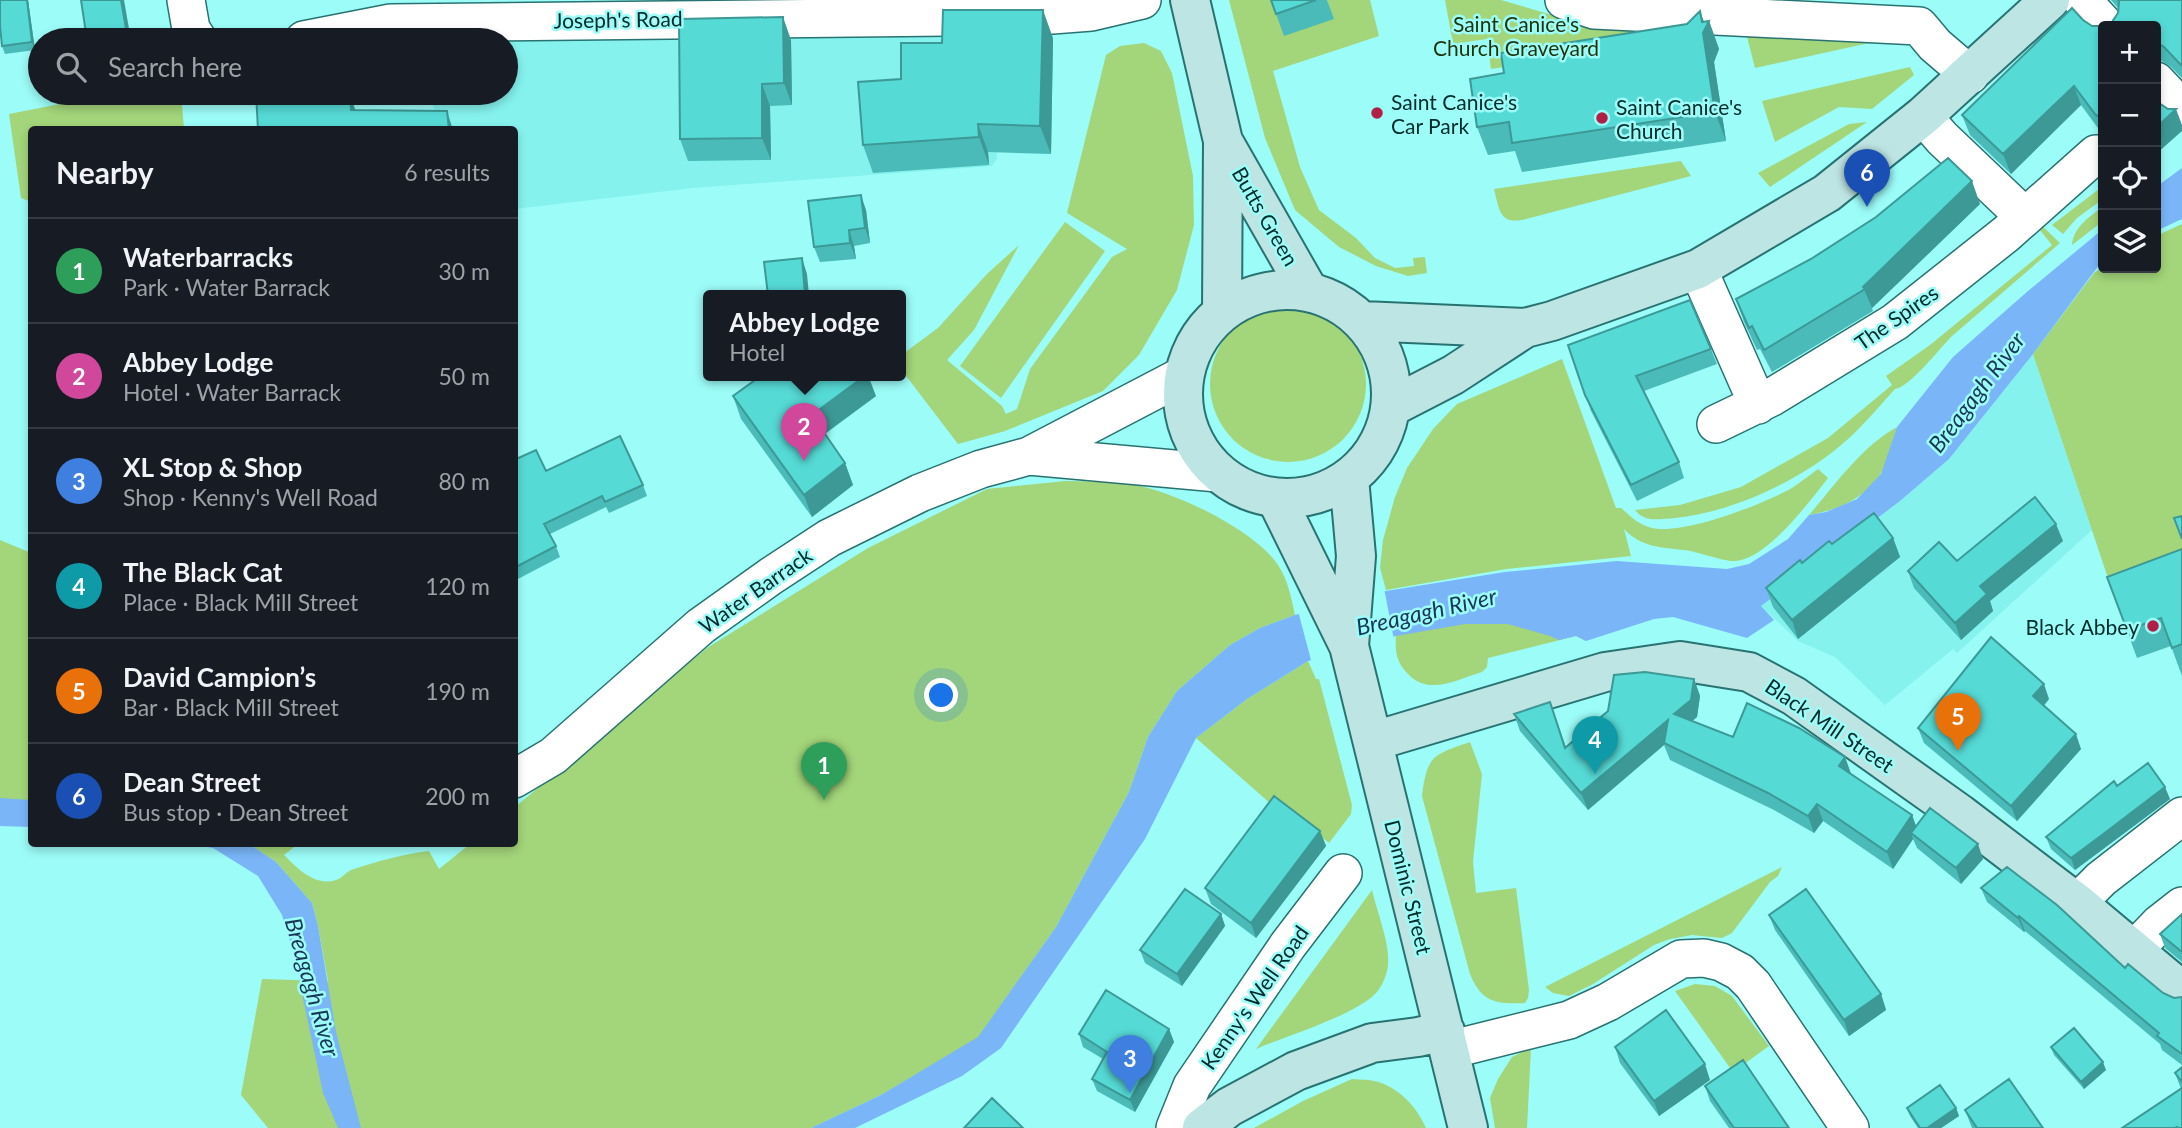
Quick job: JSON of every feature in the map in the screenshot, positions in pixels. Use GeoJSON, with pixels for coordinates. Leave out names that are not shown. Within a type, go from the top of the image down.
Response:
{"type":"FeatureCollection","features":[{"type":"Feature","properties":{"kind":"main road","name":"Butts Green"},"geometry":{"type":"LineString","coordinates":[[1190,0],[1223,141],[1222,312]]}},
{"type":"Feature","properties":{"kind":"main road"},"geometry":{"type":"LineString","coordinates":[[1362,321],[1525,328],[1698,269],[1827,193],[1923,116],[2050,0]]}},
{"type":"Feature","properties":{"kind":"main road","name":"Butts Green"},"geometry":{"type":"LineString","coordinates":[[1223,141],[1309,292]]}},
{"type":"Feature","properties":{"kind":"main road"},"geometry":{"type":"LineString","coordinates":[[1279,289],[1309,292],[1338,303],[1362,321],[1380,346],[1390,376],[1391,407],[1384,434],[1369,458],[1349,478],[1326,491],[1302,498],[1276,498],[1245,490],[1218,473],[1196,445],[1184,411],[1184,375],[1191,351],[1204,329],[1222,312],[1249,296],[1279,289]]}},
{"type":"Feature","properties":{"kind":"main road"},"geometry":{"type":"LineString","coordinates":[[1391,407],[1453,375],[1525,328]]}},
{"type":"Feature","properties":{"kind":"main road","name":"Dominic Street"},"geometry":{"type":"LineString","coordinates":[[1349,478],[1356,574],[1352,658]]}},
{"type":"Feature","properties":{"kind":"main road","name":"Dominic Street"},"geometry":{"type":"LineString","coordinates":[[1276,498],[1352,658],[1468,1128]]}},
{"type":"Feature","properties":{"kind":"main road","name":"Black Mill Street"},"geometry":{"type":"LineString","coordinates":[[1374,741],[1605,672],[1680,661],[1749,672],[1804,703],[1966,819],[2077,903],[2182,991]]}},
{"type":"Feature","properties":{"kind":"main road"},"geometry":{"type":"LineString","coordinates":[[1202,1128],[1229,1107],[1296,1071],[1372,1043],[1418,1037],[1447,1040]]}},
{"type":"Feature","properties":{"kind":"street","name":"Joseph's Road"},"geometry":{"type":"LineString","coordinates":[[365,28],[391,23],[671,9],[1039,16],[1091,12],[1142,0]]}},
{"type":"Feature","properties":{"kind":"street"},"geometry":{"type":"LineString","coordinates":[[1564,0],[1594,10],[1919,26],[1935,45],[1969,75]]}},
{"type":"Feature","properties":{"kind":"street"},"geometry":{"type":"LineString","coordinates":[[2082,0],[2101,21]]}},
{"type":"Feature","properties":{"kind":"street"},"geometry":{"type":"LineString","coordinates":[[2159,84],[2182,109]]}},
{"type":"Feature","properties":{"kind":"street"},"geometry":{"type":"LineString","coordinates":[[1923,116],[1942,138],[2025,217]]}},
{"type":"Feature","properties":{"kind":"street","name":"The Spires"},"geometry":{"type":"LineString","coordinates":[[1716,424],[1758,405],[1895,322],[2025,217],[2096,154]]}},
{"type":"Feature","properties":{"kind":"street"},"geometry":{"type":"LineString","coordinates":[[1698,269],[1758,405]]}},
{"type":"Feature","properties":{"kind":"street","name":"Water Barrack"},"geometry":{"type":"LineString","coordinates":[[518,777],[553,756],[701,626],[829,538],[920,493],[981,468],[1029,456],[1184,375]]}},
{"type":"Feature","properties":{"kind":"street","name":"Water Barrack"},"geometry":{"type":"LineString","coordinates":[[1029,456],[1218,473]]}},
{"type":"Feature","properties":{"kind":"street"},"geometry":{"type":"LineString","coordinates":[[2077,903],[2101,879],[2182,816]]}},
{"type":"Feature","properties":{"kind":"street","name":"Kenny's Well Road"},"geometry":{"type":"LineString","coordinates":[[1175,1128],[1192,1086],[1288,945],[1343,873]]}},
{"type":"Feature","properties":{"kind":"street"},"geometry":{"type":"LineString","coordinates":[[2133,951],[2159,924],[2182,906]]}},
{"type":"Feature","properties":{"kind":"street"},"geometry":{"type":"LineString","coordinates":[[1447,1040],[1569,1020],[1608,1002],[1681,959],[1704,958],[1721,962],[1740,972],[1753,985],[1850,1128]]}},
{"type":"Feature","properties":{"kind":"shaded area"},"geometry":{"type":"Polygon","coordinates":[[[1011,35],[994,101],[997,158],[992,166],[693,188],[518,209],[518,126],[436,126],[433,105],[518,105],[518,40],[567,36],[1011,35]]]}},
{"type":"Feature","properties":{"kind":"shaded area"},"geometry":{"type":"Polygon","coordinates":[[[2033,354],[2092,530],[1957,653],[1953,649],[1885,705],[1835,657],[1798,641],[1761,606],[1900,501],[1949,459],[2033,354]]]}},
{"type":"Feature","properties":{"kind":"green space"},"geometry":{"type":"Polygon","coordinates":[[[1229,0],[1272,0],[1333,19],[1327,0],[1370,0],[1379,36],[1273,71],[1300,167],[1319,210],[1356,238],[1375,258],[1395,268],[1414,266],[1413,258],[1425,257],[1427,273],[1408,276],[1376,266],[1339,247],[1295,210],[1265,138],[1229,0]]]}},
{"type":"Feature","properties":{"kind":"green space","name":"Saint Canice's Church Graveyard"},"geometry":{"type":"Polygon","coordinates":[[[1445,0],[1501,0],[1576,22],[1715,33],[1491,69],[1487,39],[1453,44],[1445,0]]]}},
{"type":"Feature","properties":{"kind":"green space"},"geometry":{"type":"Polygon","coordinates":[[[1746,33],[1901,36],[1755,68],[1746,33]]]}},
{"type":"Feature","properties":{"kind":"green space"},"geometry":{"type":"Polygon","coordinates":[[[1144,43],[1161,51],[1172,73],[1193,176],[1194,225],[1177,290],[1139,355],[1103,391],[1005,431],[958,444],[906,376],[906,352],[938,328],[987,274],[1019,245],[974,330],[947,360],[1002,406],[1006,414],[1017,409],[1030,369],[1112,257],[1127,249],[1067,213],[1106,55],[1120,46],[1144,43]]]}},
{"type":"Feature","properties":{"kind":"green space"},"geometry":{"type":"Polygon","coordinates":[[[1910,67],[1914,75],[1872,109],[1839,107],[1775,142],[1762,101],[1910,67]]]}},
{"type":"Feature","properties":{"kind":"green space"},"geometry":{"type":"Polygon","coordinates":[[[55,105],[182,105],[184,126],[28,126],[28,201],[21,198],[9,114],[55,105]]]}},
{"type":"Feature","properties":{"kind":"green space"},"geometry":{"type":"Polygon","coordinates":[[[1867,122],[1770,187],[1758,173],[1849,124],[1867,122]]]}},
{"type":"Feature","properties":{"kind":"green space"},"geometry":{"type":"Polygon","coordinates":[[[1681,161],[1691,176],[1522,220],[1514,221],[1504,217],[1494,189],[1681,161]]]}},
{"type":"Feature","properties":{"kind":"green space"},"geometry":{"type":"Polygon","coordinates":[[[2098,190],[2098,203],[2077,218],[2063,234],[2052,225],[2098,190]]]}},
{"type":"Feature","properties":{"kind":"green space"},"geometry":{"type":"Polygon","coordinates":[[[2098,210],[2098,225],[2072,245],[2079,227],[2098,210]]]}},
{"type":"Feature","properties":{"kind":"green space"},"geometry":{"type":"Polygon","coordinates":[[[1065,222],[1105,251],[1001,398],[960,366],[1065,222]]]}},
{"type":"Feature","properties":{"kind":"green space"},"geometry":{"type":"Polygon","coordinates":[[[2039,223],[2060,243],[1952,336],[1916,375],[1895,389],[1848,439],[1830,454],[1789,480],[1721,509],[1698,515],[1658,519],[1648,519],[1635,510],[1680,505],[1741,487],[1828,438],[1892,385],[1886,376],[1930,345],[2052,245],[2035,224],[2039,223]]]}},
{"type":"Feature","properties":{"kind":"green space"},"geometry":{"type":"Polygon","coordinates":[[[2182,224],[2182,581],[2117,605],[2033,354],[2098,270],[2098,273],[2161,273],[2161,234],[2182,224]]]}},
{"type":"Feature","properties":{"kind":"green space"},"geometry":{"type":"Polygon","coordinates":[[[1288,306],[1318,312],[1343,329],[1360,354],[1366,384],[1360,414],[1343,439],[1318,456],[1288,462],[1258,456],[1233,439],[1216,414],[1210,384],[1216,354],[1233,329],[1258,312],[1288,306]]]}},
{"type":"Feature","properties":{"kind":"green space"},"geometry":{"type":"Polygon","coordinates":[[[1562,359],[1616,508],[1621,508],[1643,525],[1666,529],[1703,523],[1779,495],[1818,469],[1828,478],[1774,540],[1748,558],[1724,560],[1651,545],[1630,535],[1624,529],[1631,556],[1506,569],[1386,590],[1380,568],[1383,540],[1395,497],[1407,468],[1433,429],[1457,404],[1562,359]]]}},
{"type":"Feature","properties":{"kind":"green space"},"geometry":{"type":"Polygon","coordinates":[[[1897,427],[1880,475],[1866,491],[1830,510],[1809,515],[1860,455],[1897,427]]]}},
{"type":"Feature","properties":{"kind":"green space"},"geometry":{"type":"Polygon","coordinates":[[[1091,481],[1135,485],[1192,504],[1233,526],[1267,552],[1278,565],[1287,583],[1295,615],[1260,628],[1230,645],[1177,691],[1148,737],[1129,792],[1056,927],[978,1038],[881,1095],[811,1128],[268,1128],[241,1095],[262,979],[328,981],[312,903],[276,862],[254,847],[294,847],[284,855],[307,875],[328,881],[338,879],[354,869],[410,854],[429,851],[439,869],[466,847],[518,847],[518,805],[707,648],[868,548],[987,489],[1091,481]]]}},
{"type":"Feature","properties":{"kind":"green space"},"geometry":{"type":"Polygon","coordinates":[[[0,540],[28,552],[28,800],[0,800],[0,540]]]}},
{"type":"Feature","properties":{"kind":"green space"},"geometry":{"type":"Polygon","coordinates":[[[1526,595],[1586,641],[1576,636],[1488,658],[1487,667],[1482,672],[1442,684],[1423,684],[1414,680],[1400,664],[1396,651],[1396,636],[1526,595]]]}},
{"type":"Feature","properties":{"kind":"green space"},"geometry":{"type":"Polygon","coordinates":[[[1308,661],[1316,679],[1319,679],[1352,805],[1351,814],[1329,843],[1284,806],[1280,812],[1196,738],[1247,699],[1308,661]]]}},
{"type":"Feature","properties":{"kind":"green space"},"geometry":{"type":"Polygon","coordinates":[[[1470,742],[1482,774],[1473,862],[1476,893],[1516,888],[1529,990],[1525,1003],[1491,1000],[1480,991],[1470,974],[1422,796],[1426,772],[1434,758],[1470,742]]]}},
{"type":"Feature","properties":{"kind":"green space"},"geometry":{"type":"Polygon","coordinates":[[[1782,867],[1778,876],[1770,882],[1732,933],[1722,938],[1692,935],[1654,945],[1569,996],[1553,993],[1545,987],[1782,867]]]}},
{"type":"Feature","properties":{"kind":"green space"},"geometry":{"type":"Polygon","coordinates":[[[1372,890],[1388,956],[1387,973],[1378,991],[1365,1002],[1336,1018],[1256,1049],[1372,890]]]}},
{"type":"Feature","properties":{"kind":"green space"},"geometry":{"type":"Polygon","coordinates":[[[1695,984],[1715,986],[1732,996],[1769,1046],[1733,1072],[1675,991],[1695,984]]]}},
{"type":"Feature","properties":{"kind":"green space"},"geometry":{"type":"Polygon","coordinates":[[[1531,1048],[1527,1128],[1495,1128],[1490,1098],[1498,1079],[1512,1057],[1531,1048]]]}},
{"type":"Feature","properties":{"kind":"green space"},"geometry":{"type":"Polygon","coordinates":[[[1352,1079],[1374,1081],[1399,1093],[1412,1105],[1426,1128],[1254,1128],[1303,1101],[1352,1079]]]}},
{"type":"Feature","properties":{"kind":"water"},"geometry":{"type":"Polygon","coordinates":[[[2182,168],[2182,219],[2161,229],[2161,210],[2161,183],[2182,168]]]}},
{"type":"Feature","properties":{"kind":"water","name":"Breagagh River"},"geometry":{"type":"Polygon","coordinates":[[[2098,233],[2098,266],[2033,354],[1949,459],[1900,501],[1761,606],[1774,620],[1747,638],[1673,617],[1654,619],[1586,641],[1576,636],[1559,640],[1508,624],[1465,624],[1396,636],[1308,661],[1247,699],[1196,738],[1145,839],[1001,1048],[962,1076],[855,1128],[811,1128],[881,1095],[978,1037],[1056,927],[1129,792],[1148,737],[1177,691],[1230,645],[1260,628],[1295,615],[1386,591],[1505,572],[1617,561],[1727,569],[1749,564],[1788,539],[1809,515],[1826,512],[1857,499],[1881,474],[1897,427],[1953,357],[2098,233]]]}},
{"type":"Feature","properties":{"kind":"water"},"geometry":{"type":"Polygon","coordinates":[[[0,798],[28,800],[28,827],[0,826],[0,798]]]}},
{"type":"Feature","properties":{"kind":"water","name":"Breagagh River"},"geometry":{"type":"Polygon","coordinates":[[[207,847],[254,847],[276,862],[312,903],[336,1032],[361,1128],[338,1128],[323,1093],[293,951],[282,915],[258,876],[207,847]]]}},
{"type":"Feature","properties":{"kind":"pier"},"geometry":{"type":"Polygon","coordinates":[[[1384,588],[1394,640],[1312,664],[1298,611],[1384,588]]]}},
{"type":"Feature","properties":{"kind":"building"},"geometry":{"type":"Polygon","coordinates":[[[0,0],[27,0],[30,28],[28,28],[28,43],[2,46],[0,0]]]}},
{"type":"Feature","properties":{"kind":"building"},"geometry":{"type":"Polygon","coordinates":[[[81,0],[121,0],[126,28],[85,28],[81,0]]]}},
{"type":"Feature","properties":{"kind":"building"},"geometry":{"type":"Polygon","coordinates":[[[1271,0],[1316,0],[1276,14],[1271,0]]]}},
{"type":"Feature","properties":{"kind":"building"},"geometry":{"type":"Polygon","coordinates":[[[2118,0],[2182,0],[2182,66],[2161,45],[2161,21],[2113,21],[2118,13],[2118,0]]]}},
{"type":"Feature","properties":{"kind":"building"},"geometry":{"type":"Polygon","coordinates":[[[2072,8],[2083,20],[2092,26],[2098,26],[2098,116],[2074,86],[2003,154],[1962,115],[2072,8]]]}},
{"type":"Feature","properties":{"kind":"building"},"geometry":{"type":"Polygon","coordinates":[[[943,10],[1043,10],[1040,126],[978,124],[979,137],[863,145],[858,82],[901,79],[901,43],[942,43],[943,10]]]}},
{"type":"Feature","properties":{"kind":"building","name":"Saint Canice's Church"},"geometry":{"type":"Polygon","coordinates":[[[1700,11],[1702,22],[1709,21],[1703,33],[1715,112],[1512,143],[1509,122],[1477,127],[1470,79],[1504,73],[1501,53],[1687,24],[1700,11]]]}},
{"type":"Feature","properties":{"kind":"building"},"geometry":{"type":"Polygon","coordinates":[[[783,17],[784,83],[762,84],[762,138],[680,139],[679,19],[783,17]]]}},
{"type":"Feature","properties":{"kind":"building"},"geometry":{"type":"Polygon","coordinates":[[[2161,104],[2168,109],[2176,109],[2161,123],[2161,104]]]}},
{"type":"Feature","properties":{"kind":"building"},"geometry":{"type":"Polygon","coordinates":[[[257,105],[351,105],[351,110],[447,111],[449,126],[258,126],[257,105]]]}},
{"type":"Feature","properties":{"kind":"building"},"geometry":{"type":"Polygon","coordinates":[[[1948,158],[1972,181],[1863,287],[1865,289],[1764,350],[1752,326],[1749,328],[1736,299],[1811,259],[1876,217],[1948,158]]]}},
{"type":"Feature","properties":{"kind":"building"},"geometry":{"type":"Polygon","coordinates":[[[861,195],[865,228],[849,230],[850,243],[814,247],[808,201],[861,195]]]}},
{"type":"Feature","properties":{"kind":"building"},"geometry":{"type":"Polygon","coordinates":[[[802,258],[805,290],[767,290],[764,262],[802,258]]]}},
{"type":"Feature","properties":{"kind":"building"},"geometry":{"type":"Polygon","coordinates":[[[1690,300],[1711,349],[1636,376],[1679,462],[1631,485],[1585,395],[1568,345],[1690,300]]]}},
{"type":"Feature","properties":{"kind":"building"},"geometry":{"type":"Polygon","coordinates":[[[754,381],[858,381],[812,415],[845,463],[804,495],[733,396],[754,381]]]}},
{"type":"Feature","properties":{"kind":"building"},"geometry":{"type":"Polygon","coordinates":[[[620,436],[643,485],[605,502],[602,496],[544,524],[556,546],[518,566],[518,458],[536,450],[546,471],[620,436]]]}},
{"type":"Feature","properties":{"kind":"building"},"geometry":{"type":"Polygon","coordinates":[[[2035,497],[2056,524],[1980,586],[1987,594],[1955,623],[1908,571],[1939,542],[1957,561],[2035,497]]]}},
{"type":"Feature","properties":{"kind":"building"},"geometry":{"type":"Polygon","coordinates":[[[1874,513],[1893,538],[1792,620],[1766,588],[1800,560],[1802,563],[1829,541],[1832,544],[1874,513]]]}},
{"type":"Feature","properties":{"kind":"building"},"geometry":{"type":"Polygon","coordinates":[[[2182,516],[2182,539],[2174,518],[2182,516]]]}},
{"type":"Feature","properties":{"kind":"building"},"geometry":{"type":"Polygon","coordinates":[[[2182,549],[2182,644],[2172,648],[2161,618],[2127,630],[2107,577],[2182,549]]]}},
{"type":"Feature","properties":{"kind":"building"},"geometry":{"type":"Polygon","coordinates":[[[1991,637],[2044,684],[2033,696],[2076,734],[2011,806],[1918,728],[1991,637]]]}},
{"type":"Feature","properties":{"kind":"building"},"geometry":{"type":"Polygon","coordinates":[[[1645,672],[1694,679],[1691,700],[1674,714],[1733,737],[1747,703],[1799,728],[1845,757],[1839,766],[1912,815],[1887,852],[1817,804],[1808,816],[1768,793],[1664,743],[1668,720],[1581,793],[1514,714],[1550,702],[1565,748],[1608,711],[1614,675],[1645,672]]]}},
{"type":"Feature","properties":{"kind":"building"},"geometry":{"type":"Polygon","coordinates":[[[2148,763],[2165,787],[2071,858],[2046,837],[2114,781],[2117,786],[2148,763]]]}},
{"type":"Feature","properties":{"kind":"building"},"geometry":{"type":"Polygon","coordinates":[[[1274,796],[1320,831],[1251,923],[1205,888],[1274,796]]]}},
{"type":"Feature","properties":{"kind":"building"},"geometry":{"type":"Polygon","coordinates":[[[1930,808],[1978,844],[1956,868],[1911,833],[1930,808]]]}},
{"type":"Feature","properties":{"kind":"building"},"geometry":{"type":"Polygon","coordinates":[[[2007,867],[2057,905],[2125,968],[2128,964],[2163,993],[2174,998],[2182,997],[2182,1054],[2157,1036],[2159,1033],[2019,916],[2018,918],[1981,888],[2007,867]]]}},
{"type":"Feature","properties":{"kind":"building"},"geometry":{"type":"Polygon","coordinates":[[[1185,889],[1221,914],[1177,974],[1140,950],[1185,889]]]}},
{"type":"Feature","properties":{"kind":"building"},"geometry":{"type":"Polygon","coordinates":[[[1806,889],[1881,994],[1844,1020],[1769,915],[1806,889]]]}},
{"type":"Feature","properties":{"kind":"building"},"geometry":{"type":"Polygon","coordinates":[[[2182,914],[2182,952],[2160,934],[2182,914]]]}},
{"type":"Feature","properties":{"kind":"building"},"geometry":{"type":"Polygon","coordinates":[[[1106,990],[1169,1029],[1130,1100],[1092,1079],[1107,1052],[1079,1034],[1106,990]]]}},
{"type":"Feature","properties":{"kind":"building"},"geometry":{"type":"Polygon","coordinates":[[[1666,1010],[1705,1064],[1654,1101],[1615,1047],[1666,1010]]]}},
{"type":"Feature","properties":{"kind":"building"},"geometry":{"type":"Polygon","coordinates":[[[2074,1028],[2103,1062],[2081,1082],[2051,1047],[2074,1028]]]}},
{"type":"Feature","properties":{"kind":"building"},"geometry":{"type":"Polygon","coordinates":[[[1743,1060],[1789,1128],[1734,1128],[1705,1086],[1743,1060]]]}},
{"type":"Feature","properties":{"kind":"building"},"geometry":{"type":"Polygon","coordinates":[[[2182,1067],[2182,1082],[2175,1073],[2182,1067]]]}},
{"type":"Feature","properties":{"kind":"building"},"geometry":{"type":"Polygon","coordinates":[[[2009,1079],[2043,1128],[1977,1128],[1965,1110],[2009,1079]]]}},
{"type":"Feature","properties":{"kind":"building"},"geometry":{"type":"Polygon","coordinates":[[[1940,1085],[1956,1108],[1927,1128],[1920,1128],[1907,1108],[1940,1085]]]}},
{"type":"Feature","properties":{"kind":"building"},"geometry":{"type":"Polygon","coordinates":[[[2182,1088],[2182,1128],[2122,1128],[2182,1088]]]}},
{"type":"Feature","properties":{"kind":"building"},"geometry":{"type":"Polygon","coordinates":[[[992,1098],[1023,1128],[964,1128],[992,1098]]]}},
{"type":"Feature","properties":{"kind":"place","name":"Saint Canice's Car Park"},"geometry":{"type":"Point","coordinates":[1377,113]}},
{"type":"Feature","properties":{"kind":"place","name":"Saint Canice's Church"},"geometry":{"type":"Point","coordinates":[1602,118]}},
{"type":"Feature","properties":{"kind":"place","name":"Dean Street"},"geometry":{"type":"Point","coordinates":[1867,207]}},
{"type":"Feature","properties":{"kind":"place","name":"Abbey Lodge"},"geometry":{"type":"Point","coordinates":[804,461]}},
{"type":"Feature","properties":{"kind":"place","name":"Black Abbey"},"geometry":{"type":"Point","coordinates":[2153,626]}},
{"type":"Feature","properties":{"kind":"place","name":"David Campion’s"},"geometry":{"type":"Point","coordinates":[1958,751]}},
{"type":"Feature","properties":{"kind":"place","name":"The Black Cat"},"geometry":{"type":"Point","coordinates":[1595,774]}},
{"type":"Feature","properties":{"kind":"place","name":"Waterbarracks"},"geometry":{"type":"Point","coordinates":[824,800]}},
{"type":"Feature","properties":{"kind":"place","name":"XL Stop & Shop"},"geometry":{"type":"Point","coordinates":[1130,1093]}}]}
